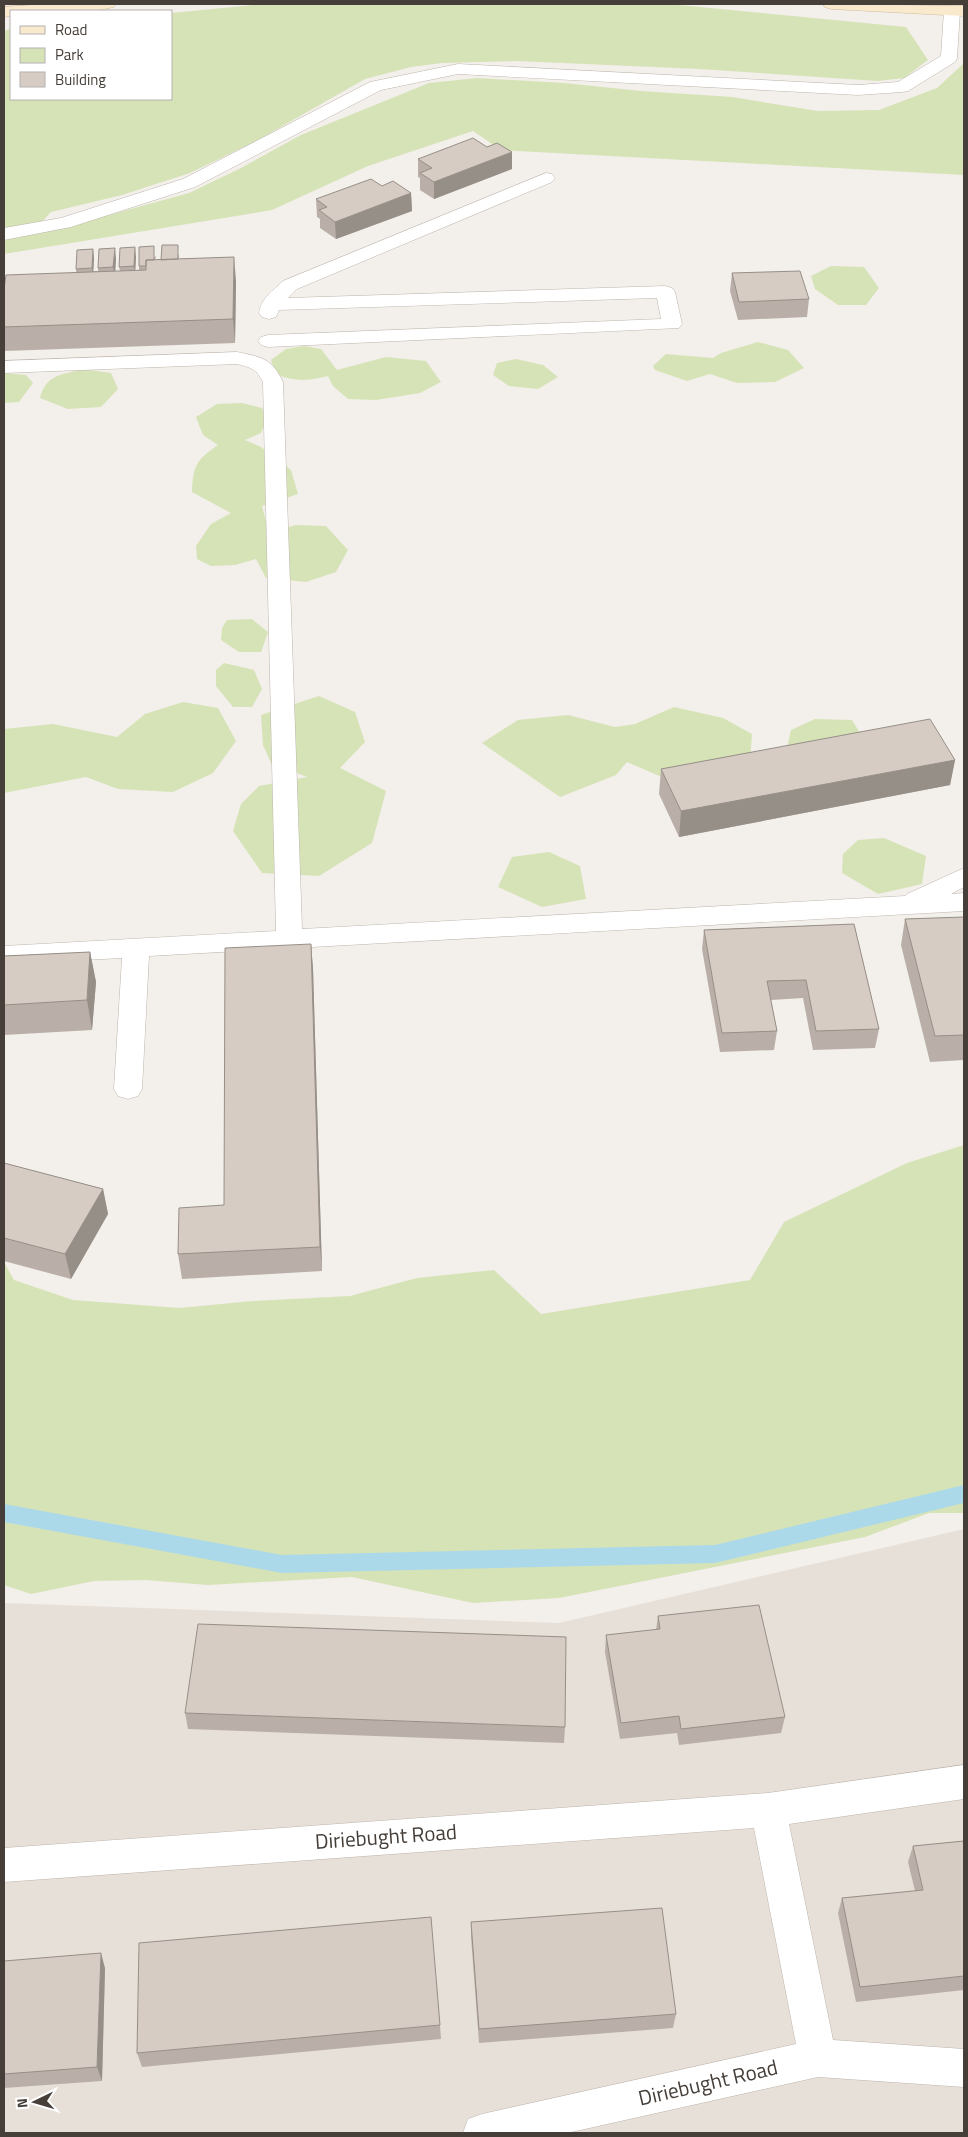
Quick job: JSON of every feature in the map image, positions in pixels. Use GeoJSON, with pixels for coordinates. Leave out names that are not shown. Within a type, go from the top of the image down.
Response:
{"type":"FeatureCollection","features":[{"type":"Feature","properties":{"kind":"main road"},"geometry":{"type":"LineString","coordinates":[[30,10],[108,4]]}},
{"type":"Feature","properties":{"kind":"main road"},"geometry":{"type":"LineString","coordinates":[[831,4],[958,11]]}},
{"type":"Feature","properties":{"kind":"street"},"geometry":{"type":"LineString","coordinates":[[4,234],[64,223],[189,182],[376,86],[458,69],[858,90],[902,87],[949,58],[958,11]]}},
{"type":"Feature","properties":{"kind":"street"},"geometry":{"type":"LineString","coordinates":[[256,361],[268,341],[270,304],[290,285],[546,178]]}},
{"type":"Feature","properties":{"kind":"street"},"geometry":{"type":"LineString","coordinates":[[268,341],[672,324],[665,292],[270,304]]}},
{"type":"Feature","properties":{"kind":"street"},"geometry":{"type":"LineString","coordinates":[[4,367],[237,358],[256,361],[268,369],[273,382],[290,939]]}},
{"type":"Feature","properties":{"kind":"street"},"geometry":{"type":"LineString","coordinates":[[904,906],[964,877]]}},
{"type":"Feature","properties":{"kind":"street"},"geometry":{"type":"LineString","coordinates":[[4,955],[964,902]]}},
{"type":"Feature","properties":{"kind":"street"},"geometry":{"type":"LineString","coordinates":[[128,1089],[136,947]]}},
{"type":"Feature","properties":{"kind":"street","name":"Diriebught Road"},"geometry":{"type":"LineString","coordinates":[[4,1865],[768,1810],[964,1782]]}},
{"type":"Feature","properties":{"kind":"street"},"geometry":{"type":"LineString","coordinates":[[768,1810],[818,2058]]}},
{"type":"Feature","properties":{"kind":"street","name":"Diriebught Road"},"geometry":{"type":"LineString","coordinates":[[482,2133],[818,2058],[964,2068]]}},
{"type":"Feature","properties":{"kind":"shaded area"},"geometry":{"type":"Polygon","coordinates":[[[964,1529],[964,2133],[4,2133],[4,1603],[559,1623],[964,1529]]]}},
{"type":"Feature","properties":{"kind":"green space"},"geometry":{"type":"Polygon","coordinates":[[[265,4],[662,4],[906,27],[928,60],[904,78],[878,81],[699,69],[517,61],[442,63],[411,67],[365,79],[258,140],[190,173],[122,195],[51,212],[32,232],[109,215],[189,193],[239,169],[301,135],[429,83],[477,78],[732,97],[818,111],[879,110],[937,88],[964,63],[964,175],[501,150],[473,131],[368,166],[272,210],[4,254],[4,31],[10,29],[10,100],[172,100],[172,13],[265,4]]]}},
{"type":"Feature","properties":{"kind":"green space"},"geometry":{"type":"Polygon","coordinates":[[[831,266],[864,267],[879,288],[866,305],[838,305],[815,289],[811,276],[831,266]]]}},
{"type":"Feature","properties":{"kind":"green space"},"geometry":{"type":"Polygon","coordinates":[[[758,342],[788,350],[804,368],[775,382],[737,383],[710,374],[687,381],[655,370],[653,366],[666,354],[713,358],[721,353],[758,342]]]}},
{"type":"Feature","properties":{"kind":"green space"},"geometry":{"type":"Polygon","coordinates":[[[304,346],[321,349],[337,370],[386,357],[426,361],[441,382],[420,393],[376,400],[348,399],[333,386],[328,376],[302,380],[276,374],[271,360],[286,349],[304,346]]]}},
{"type":"Feature","properties":{"kind":"green space"},"geometry":{"type":"Polygon","coordinates":[[[516,359],[543,365],[558,377],[538,389],[509,386],[493,375],[497,363],[516,359]]]}},
{"type":"Feature","properties":{"kind":"green space"},"geometry":{"type":"Polygon","coordinates":[[[83,369],[111,373],[118,389],[101,407],[68,409],[40,398],[46,384],[51,380],[62,374],[83,369]]]}},
{"type":"Feature","properties":{"kind":"green space"},"geometry":{"type":"Polygon","coordinates":[[[4,373],[26,375],[33,383],[19,402],[4,403],[4,373]]]}},
{"type":"Feature","properties":{"kind":"green space"},"geometry":{"type":"Polygon","coordinates":[[[242,403],[262,408],[267,418],[261,433],[245,440],[261,447],[291,470],[298,494],[262,506],[269,533],[296,525],[326,526],[348,550],[336,572],[306,582],[266,578],[256,559],[235,565],[211,566],[197,559],[196,546],[211,524],[231,513],[192,492],[193,476],[197,464],[218,445],[203,435],[196,417],[217,404],[242,403]]]}},
{"type":"Feature","properties":{"kind":"green space"},"geometry":{"type":"Polygon","coordinates":[[[252,619],[268,632],[261,652],[239,652],[221,640],[222,628],[227,620],[252,619]]]}},
{"type":"Feature","properties":{"kind":"green space"},"geometry":{"type":"Polygon","coordinates":[[[224,663],[254,670],[262,689],[252,707],[233,707],[216,686],[216,670],[224,663]]]}},
{"type":"Feature","properties":{"kind":"green space"},"geometry":{"type":"Polygon","coordinates":[[[319,696],[355,712],[365,742],[340,768],[386,791],[372,843],[319,876],[262,873],[233,831],[241,804],[259,786],[307,777],[271,763],[263,745],[261,715],[319,696]]]}},
{"type":"Feature","properties":{"kind":"green space"},"geometry":{"type":"Polygon","coordinates":[[[183,702],[218,708],[236,741],[213,773],[173,792],[118,789],[86,777],[4,793],[4,729],[53,724],[117,737],[145,714],[183,702]]]}},
{"type":"Feature","properties":{"kind":"green space"},"geometry":{"type":"Polygon","coordinates":[[[674,707],[723,718],[752,734],[750,762],[678,784],[627,762],[616,775],[560,797],[482,743],[518,720],[568,715],[615,727],[635,724],[674,707]]]}},
{"type":"Feature","properties":{"kind":"green space"},"geometry":{"type":"Polygon","coordinates":[[[815,719],[852,720],[865,741],[786,753],[791,730],[815,719]]]}},
{"type":"Feature","properties":{"kind":"green space"},"geometry":{"type":"Polygon","coordinates":[[[884,838],[926,856],[922,884],[878,894],[842,873],[843,854],[858,840],[884,838]]]}},
{"type":"Feature","properties":{"kind":"green space"},"geometry":{"type":"Polygon","coordinates":[[[549,852],[580,866],[586,899],[542,907],[498,887],[512,857],[549,852]]]}},
{"type":"Feature","properties":{"kind":"green space"},"geometry":{"type":"Polygon","coordinates":[[[964,1145],[964,1513],[929,1513],[865,1537],[559,1598],[473,1603],[352,1577],[208,1585],[145,1580],[94,1581],[31,1594],[4,1585],[4,1262],[14,1280],[73,1300],[180,1308],[252,1301],[350,1296],[417,1278],[494,1270],[541,1314],[750,1280],[784,1222],[907,1163],[964,1145]]]}},
{"type":"Feature","properties":{"kind":"building"},"geometry":{"type":"Polygon","coordinates":[[[473,138],[487,147],[497,143],[512,152],[434,182],[420,173],[432,168],[418,159],[473,138]]]}},
{"type":"Feature","properties":{"kind":"building"},"geometry":{"type":"Polygon","coordinates":[[[371,179],[382,186],[393,181],[411,193],[335,222],[319,210],[327,207],[316,199],[371,179]]]}},
{"type":"Feature","properties":{"kind":"building"},"geometry":{"type":"Polygon","coordinates":[[[162,245],[178,245],[178,259],[161,260],[162,245]]]}},
{"type":"Feature","properties":{"kind":"building"},"geometry":{"type":"Polygon","coordinates":[[[154,246],[154,260],[146,260],[146,266],[139,266],[139,247],[154,246]]]}},
{"type":"Feature","properties":{"kind":"building"},"geometry":{"type":"Polygon","coordinates":[[[135,247],[134,266],[119,267],[120,248],[135,247]]]}},
{"type":"Feature","properties":{"kind":"building"},"geometry":{"type":"Polygon","coordinates":[[[115,248],[113,267],[98,268],[99,249],[115,248]]]}},
{"type":"Feature","properties":{"kind":"building"},"geometry":{"type":"Polygon","coordinates":[[[93,249],[92,268],[76,269],[77,250],[93,249]]]}},
{"type":"Feature","properties":{"kind":"building"},"geometry":{"type":"Polygon","coordinates":[[[234,257],[233,319],[4,327],[6,275],[146,270],[146,260],[234,257]]]}},
{"type":"Feature","properties":{"kind":"building"},"geometry":{"type":"Polygon","coordinates":[[[800,271],[809,299],[739,302],[732,273],[800,271]]]}},
{"type":"Feature","properties":{"kind":"building"},"geometry":{"type":"Polygon","coordinates":[[[930,719],[955,760],[681,811],[661,769],[930,719]]]}},
{"type":"Feature","properties":{"kind":"building"},"geometry":{"type":"Polygon","coordinates":[[[964,917],[964,1035],[935,1036],[905,919],[964,917]]]}},
{"type":"Feature","properties":{"kind":"building"},"geometry":{"type":"Polygon","coordinates":[[[854,924],[879,1029],[816,1031],[806,980],[767,981],[777,1031],[722,1033],[704,930],[854,924]]]}},
{"type":"Feature","properties":{"kind":"building"},"geometry":{"type":"Polygon","coordinates":[[[311,944],[320,1247],[178,1254],[179,1208],[224,1205],[225,948],[311,944]]]}},
{"type":"Feature","properties":{"kind":"building"},"geometry":{"type":"Polygon","coordinates":[[[90,952],[87,1000],[4,1005],[4,956],[90,952]]]}},
{"type":"Feature","properties":{"kind":"building"},"geometry":{"type":"Polygon","coordinates":[[[4,1163],[103,1189],[65,1254],[4,1238],[4,1163]]]}},
{"type":"Feature","properties":{"kind":"building"},"geometry":{"type":"Polygon","coordinates":[[[759,1605],[785,1717],[681,1729],[679,1716],[621,1723],[606,1635],[660,1629],[658,1616],[759,1605]]]}},
{"type":"Feature","properties":{"kind":"building"},"geometry":{"type":"Polygon","coordinates":[[[198,1624],[566,1637],[565,1727],[185,1713],[198,1624]]]}},
{"type":"Feature","properties":{"kind":"building"},"geometry":{"type":"Polygon","coordinates":[[[964,1841],[964,1976],[860,1987],[842,1898],[923,1890],[913,1846],[964,1841]]]}},
{"type":"Feature","properties":{"kind":"building"},"geometry":{"type":"Polygon","coordinates":[[[662,1908],[676,2014],[479,2029],[471,1922],[662,1908]]]}},
{"type":"Feature","properties":{"kind":"building"},"geometry":{"type":"Polygon","coordinates":[[[431,1917],[440,2025],[137,2053],[139,1943],[431,1917]]]}},
{"type":"Feature","properties":{"kind":"building"},"geometry":{"type":"Polygon","coordinates":[[[101,1953],[97,2067],[4,2074],[4,1961],[101,1953]]]}},
{"type":"Feature","properties":{"kind":"waterway"},"geometry":{"type":"LineString","coordinates":[[4,1513],[282,1564],[715,1554],[964,1494]]}}]}
